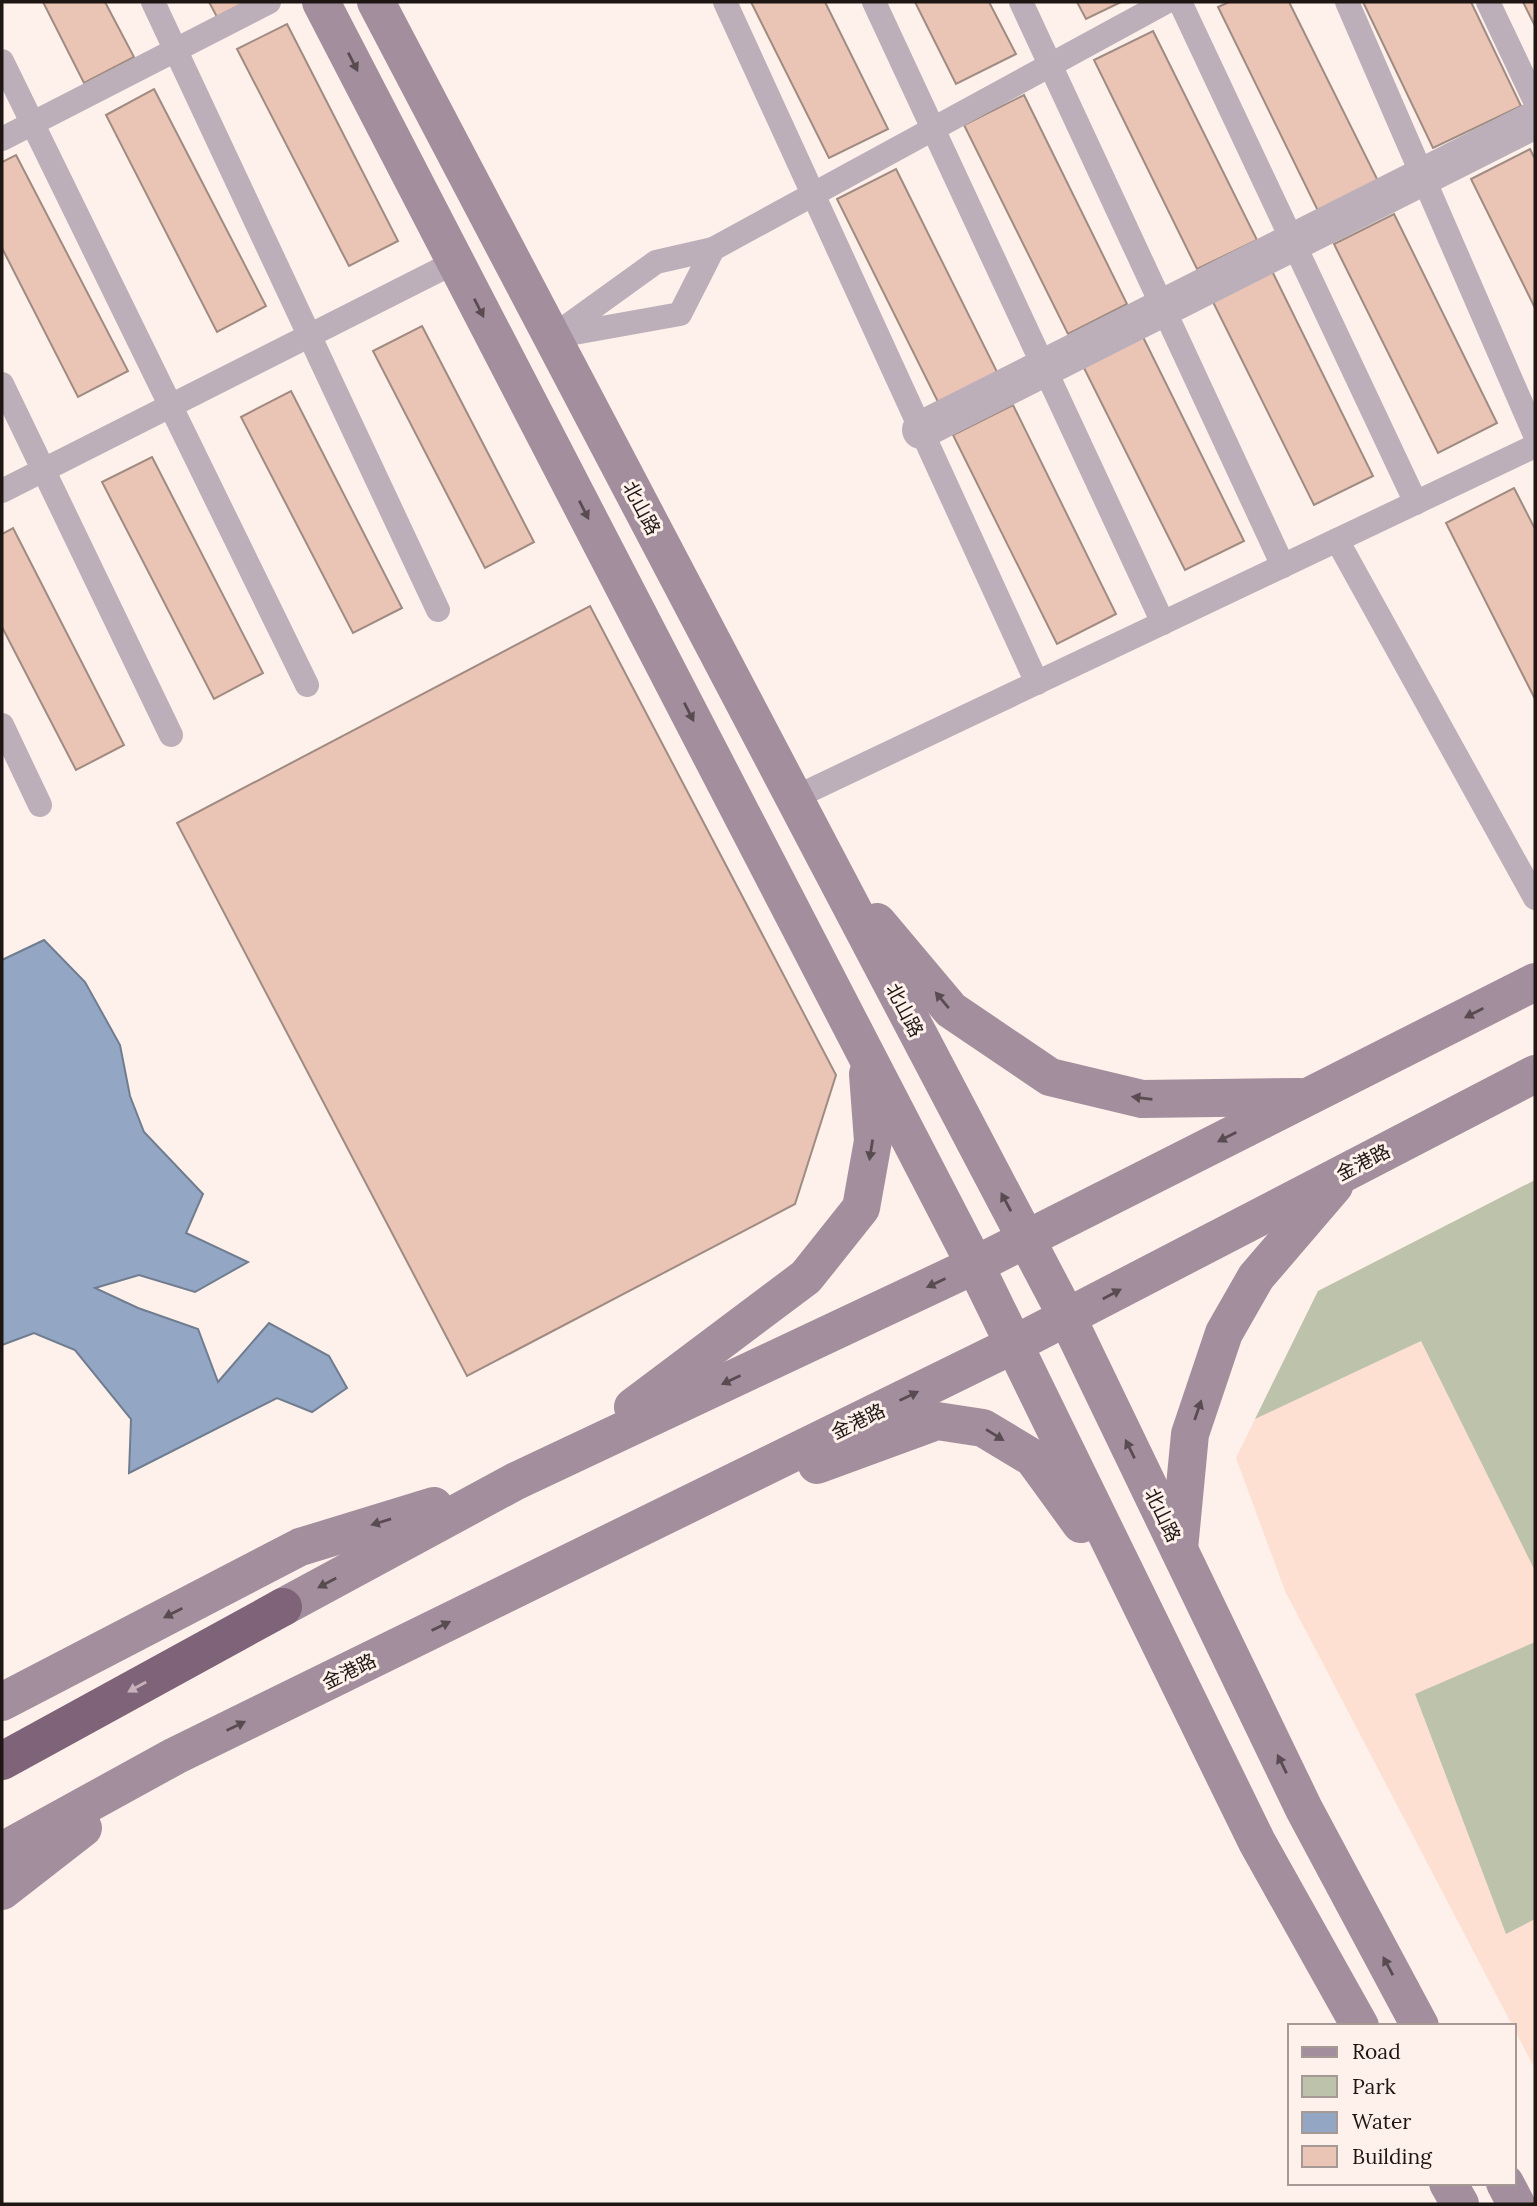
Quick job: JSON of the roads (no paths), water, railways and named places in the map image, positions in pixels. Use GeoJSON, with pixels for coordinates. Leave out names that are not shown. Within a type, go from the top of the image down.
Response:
{"type":"FeatureCollection","features":[{"type":"Feature","properties":{"kind":"highway"},"geometry":{"type":"LineString","coordinates":[[2,1762],[283,1607]]}},
{"type":"Feature","properties":{"kind":"street"},"geometry":{"type":"LineString","coordinates":[[321,2],[975,1265],[1257,1842],[1359,2024]]}},
{"type":"Feature","properties":{"kind":"street","name":"北山路"},"geometry":{"type":"LineString","coordinates":[[376,2],[1067,1317],[1304,1809],[1419,2024]]}},
{"type":"Feature","properties":{"kind":"street"},"geometry":{"type":"LineString","coordinates":[[921,430],[1535,120]]}},
{"type":"Feature","properties":{"kind":"street"},"geometry":{"type":"LineString","coordinates":[[829,865],[951,1010],[1050,1077],[1142,1099],[1308,1097]]}},
{"type":"Feature","properties":{"kind":"street"},"geometry":{"type":"LineString","coordinates":[[283,1607],[516,1481],[975,1265],[1535,982]]}},
{"type":"Feature","properties":{"kind":"street"},"geometry":{"type":"LineString","coordinates":[[568,1456],[806,1278],[861,1208],[873,1141],[867,1058]]}},
{"type":"Feature","properties":{"kind":"street","name":"金港路"},"geometry":{"type":"LineString","coordinates":[[2,1851],[175,1756],[1013,1345],[1535,1074]]}},
{"type":"Feature","properties":{"kind":"street"},"geometry":{"type":"LineString","coordinates":[[1179,1549],[1190,1434],[1224,1333],[1256,1277],[1348,1170]]}},
{"type":"Feature","properties":{"kind":"street"},"geometry":{"type":"LineString","coordinates":[[631,1533],[937,1421],[983,1428],[1033,1458],[1137,1599]]}},
{"type":"Feature","properties":{"kind":"street"},"geometry":{"type":"LineString","coordinates":[[2,1702],[300,1547],[516,1481]]}},
{"type":"Feature","properties":{"kind":"street","name":"金港路"},"geometry":{"type":"LineString","coordinates":[[2,1891],[175,1756]]}},
{"type":"Feature","properties":{"kind":"street"},"geometry":{"type":"LineString","coordinates":[[1449,2185],[1460,2204]]}},
{"type":"Feature","properties":{"kind":"street"},"geometry":{"type":"LineString","coordinates":[[1506,2185],[1516,2204]]}},
{"type":"Feature","properties":{"kind":"lane"},"geometry":{"type":"LineString","coordinates":[[153,2],[438,610]]}},
{"type":"Feature","properties":{"kind":"lane"},"geometry":{"type":"LineString","coordinates":[[2,139],[269,2]]}},
{"type":"Feature","properties":{"kind":"lane"},"geometry":{"type":"LineString","coordinates":[[725,2],[1037,683]]}},
{"type":"Feature","properties":{"kind":"lane"},"geometry":{"type":"LineString","coordinates":[[874,2],[1163,623]]}},
{"type":"Feature","properties":{"kind":"lane"},"geometry":{"type":"LineString","coordinates":[[1021,2],[1283,566]]}},
{"type":"Feature","properties":{"kind":"lane"},"geometry":{"type":"LineString","coordinates":[[552,337],[656,262],[713,249],[1166,2]]}},
{"type":"Feature","properties":{"kind":"lane"},"geometry":{"type":"LineString","coordinates":[[1180,2],[1416,503]]}},
{"type":"Feature","properties":{"kind":"lane"},"geometry":{"type":"LineString","coordinates":[[1347,2],[1535,435]]}},
{"type":"Feature","properties":{"kind":"lane"},"geometry":{"type":"LineString","coordinates":[[1488,2],[1535,101]]}},
{"type":"Feature","properties":{"kind":"lane"},"geometry":{"type":"LineString","coordinates":[[2,61],[307,685]]}},
{"type":"Feature","properties":{"kind":"lane"},"geometry":{"type":"LineString","coordinates":[[552,337],[680,314],[713,249]]}},
{"type":"Feature","properties":{"kind":"lane"},"geometry":{"type":"LineString","coordinates":[[2,491],[455,262]]}},
{"type":"Feature","properties":{"kind":"lane"},"geometry":{"type":"LineString","coordinates":[[2,384],[171,735]]}},
{"type":"Feature","properties":{"kind":"lane"},"geometry":{"type":"LineString","coordinates":[[794,798],[1535,446]]}},
{"type":"Feature","properties":{"kind":"lane"},"geometry":{"type":"LineString","coordinates":[[1337,540],[1535,898]]}},
{"type":"Feature","properties":{"kind":"lane"},"geometry":{"type":"LineString","coordinates":[[2,724],[40,805]]}},
{"type":"Feature","properties":{"kind":"water"},"geometry":{"type":"Polygon","coordinates":[[[44,940],[85,982],[120,1045],[130,1096],[144,1132],[203,1194],[186,1233],[248,1262],[195,1292],[139,1275],[95,1288],[138,1308],[198,1329],[218,1382],[269,1323],[329,1356],[347,1388],[312,1412],[277,1398],[129,1473],[131,1419],[75,1350],[34,1333],[2,1345],[2,960],[44,940]]]}}]}
